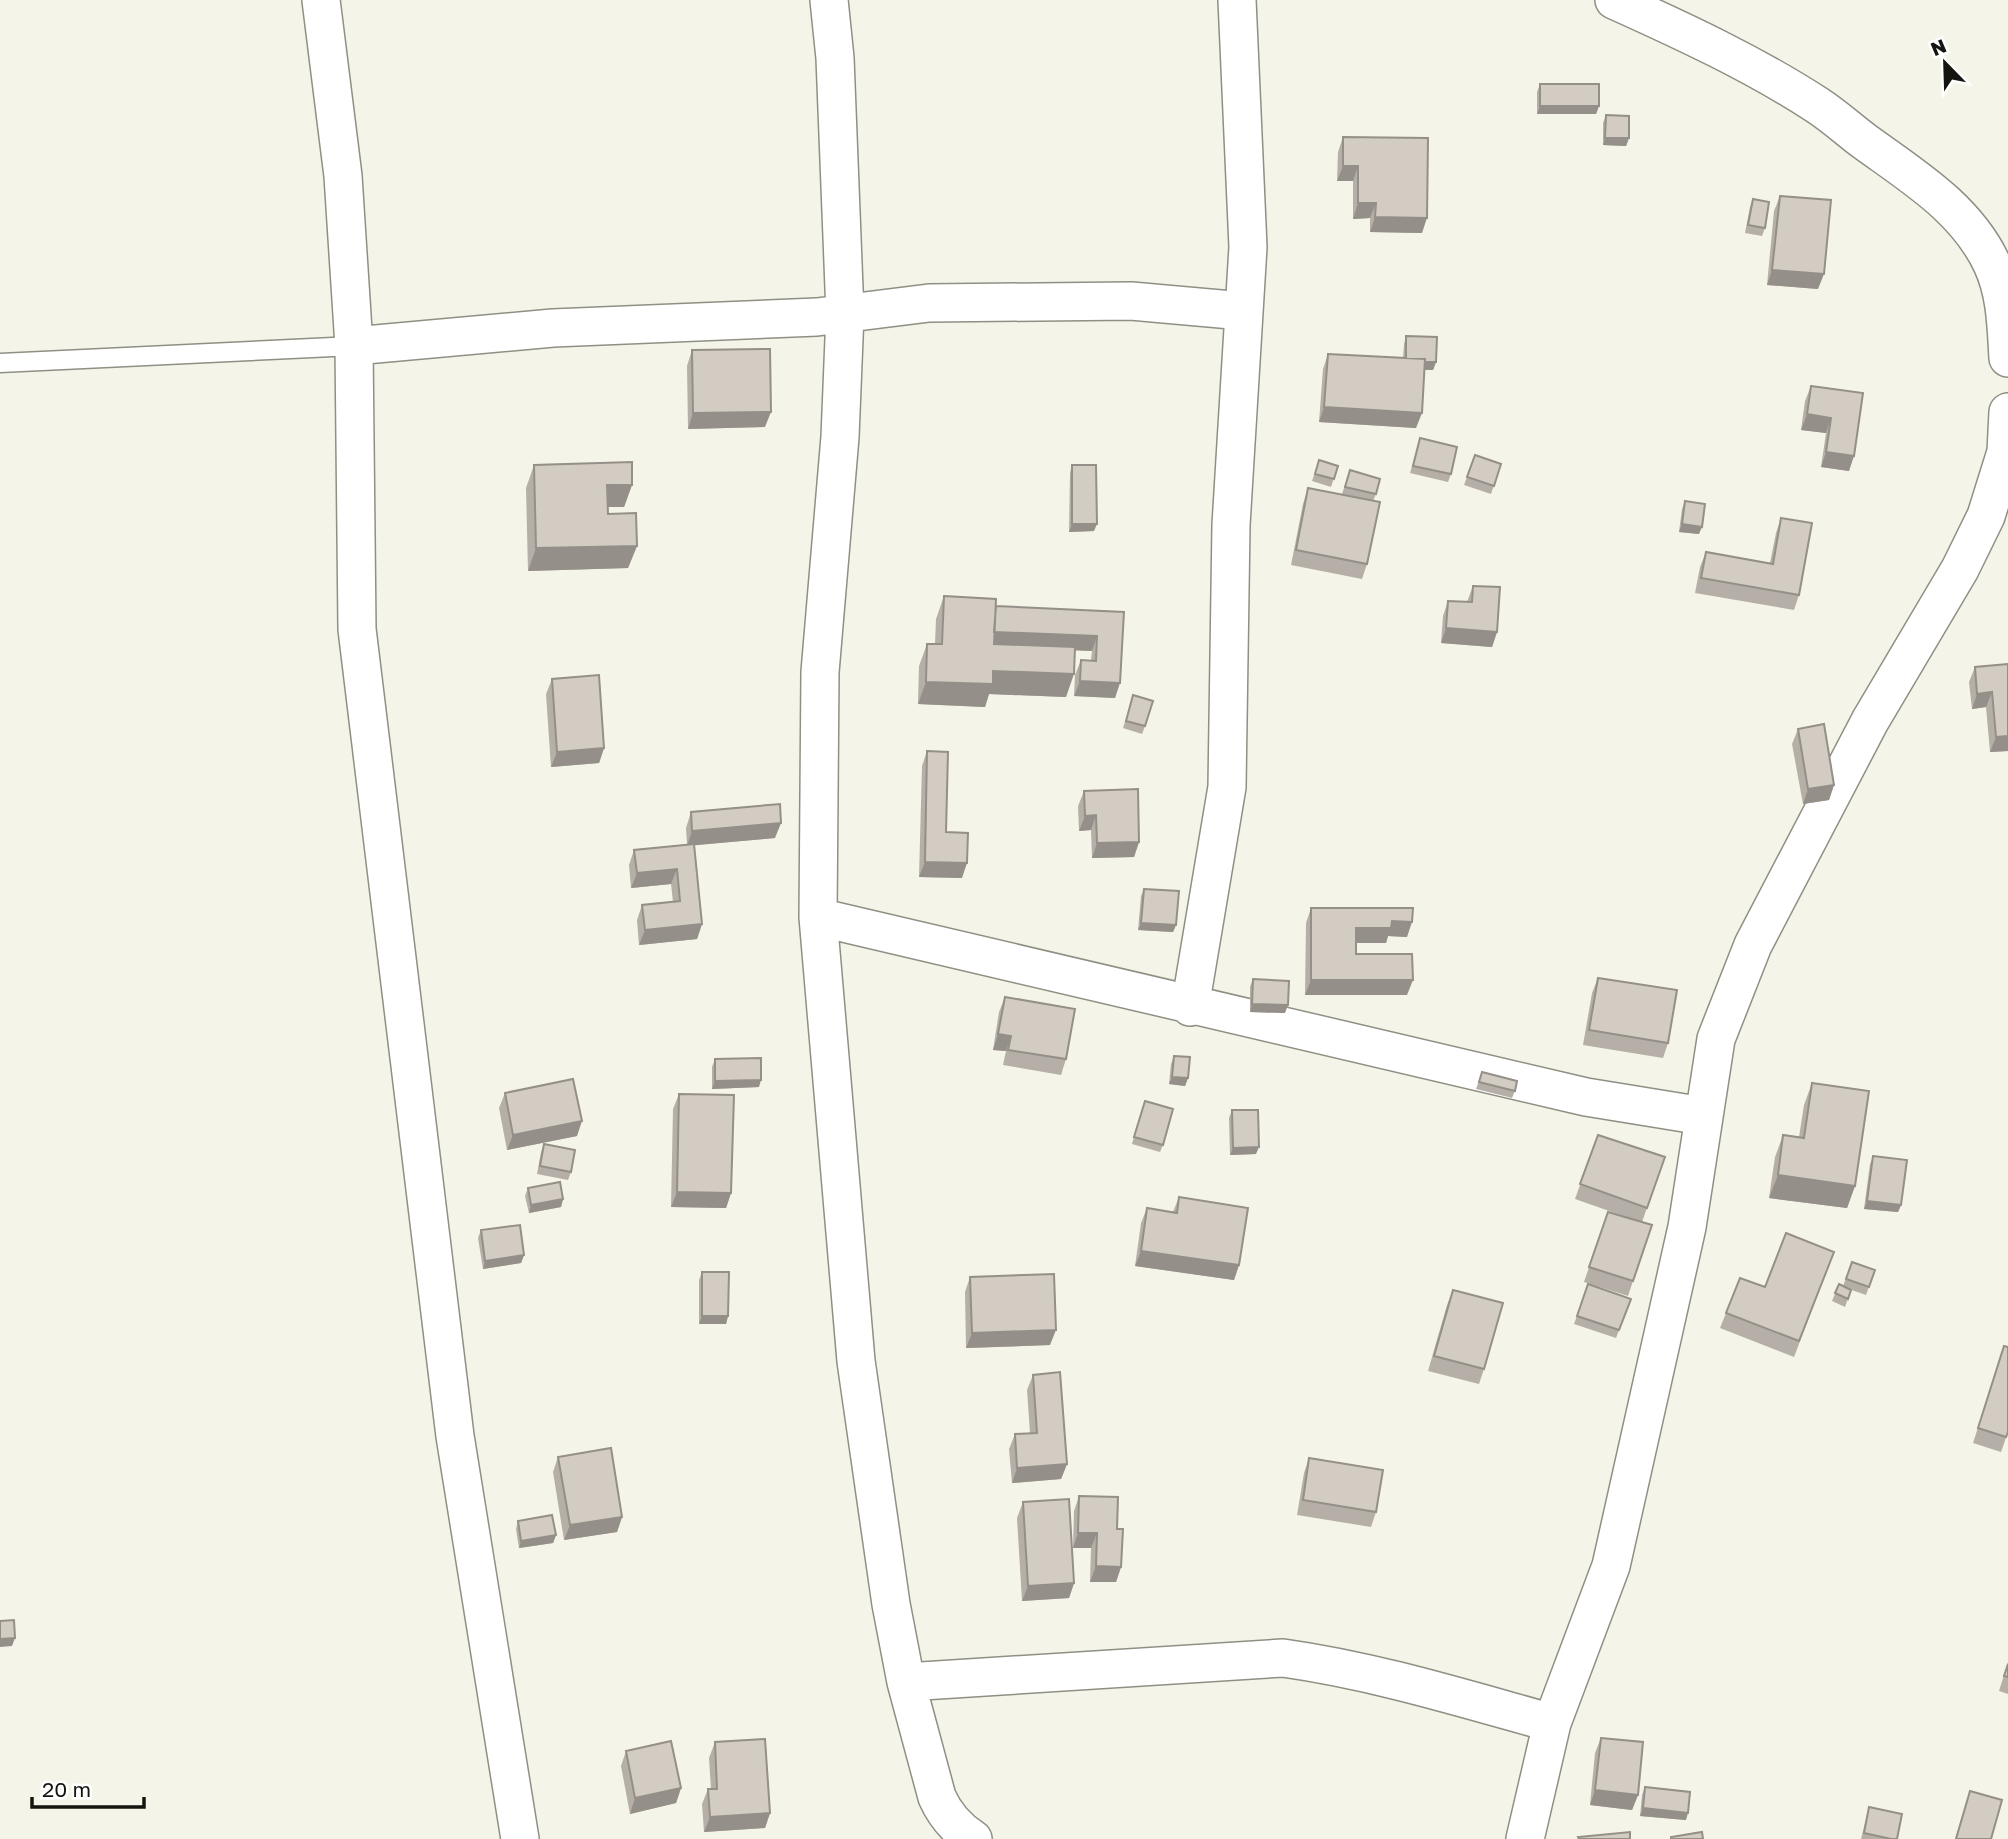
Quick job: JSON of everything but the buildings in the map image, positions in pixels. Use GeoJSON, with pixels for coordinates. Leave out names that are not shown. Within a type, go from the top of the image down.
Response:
{"type":"FeatureCollection","features":[{"type":"Feature","properties":{"kind":"street"},"geometry":{"type":"LineString","coordinates":[[321,0],[343,176],[354,346],[357,629],[455,1436],[520,1839]]}},
{"type":"Feature","properties":{"kind":"street"},"geometry":{"type":"LineString","coordinates":[[829,0],[835,58],[845,314],[839,437],[820,672],[818,917],[856,1361],[891,1604],[906,1682],[937,1797],[950,1820],[973,1839]]}},
{"type":"Feature","properties":{"kind":"street"},"geometry":{"type":"LineString","coordinates":[[1191,1007],[1227,787],[1231,524],[1248,247],[1237,0]]}},
{"type":"Feature","properties":{"kind":"street"},"geometry":{"type":"LineString","coordinates":[[1614,0],[1774,79],[1819,106],[1915,176],[1952,208],[1978,240],[1993,265],[2005,304],[2008,358]]}},
{"type":"Feature","properties":{"kind":"street"},"geometry":{"type":"LineString","coordinates":[[354,346],[553,328],[845,314],[929,303],[1051,300],[1178,303],[1243,311]]}},
{"type":"Feature","properties":{"kind":"street"},"geometry":{"type":"LineString","coordinates":[[1525,1839],[1552,1723],[1611,1566],[1687,1227],[1716,1039],[1753,945],[1870,721],[1960,569],[1981,526],[2006,452],[2008,412]]}},
{"type":"Feature","properties":{"kind":"street"},"geometry":{"type":"LineString","coordinates":[[818,917],[1191,1007],[1586,1097],[1703,1115]]}},
{"type":"Feature","properties":{"kind":"street"},"geometry":{"type":"LineString","coordinates":[[906,1682],[1283,1658],[1344,1666],[1399,1679],[1552,1723]]}},
{"type":"Feature","properties":{"kind":"lane"},"geometry":{"type":"LineString","coordinates":[[0,363],[354,346]]}}]}
